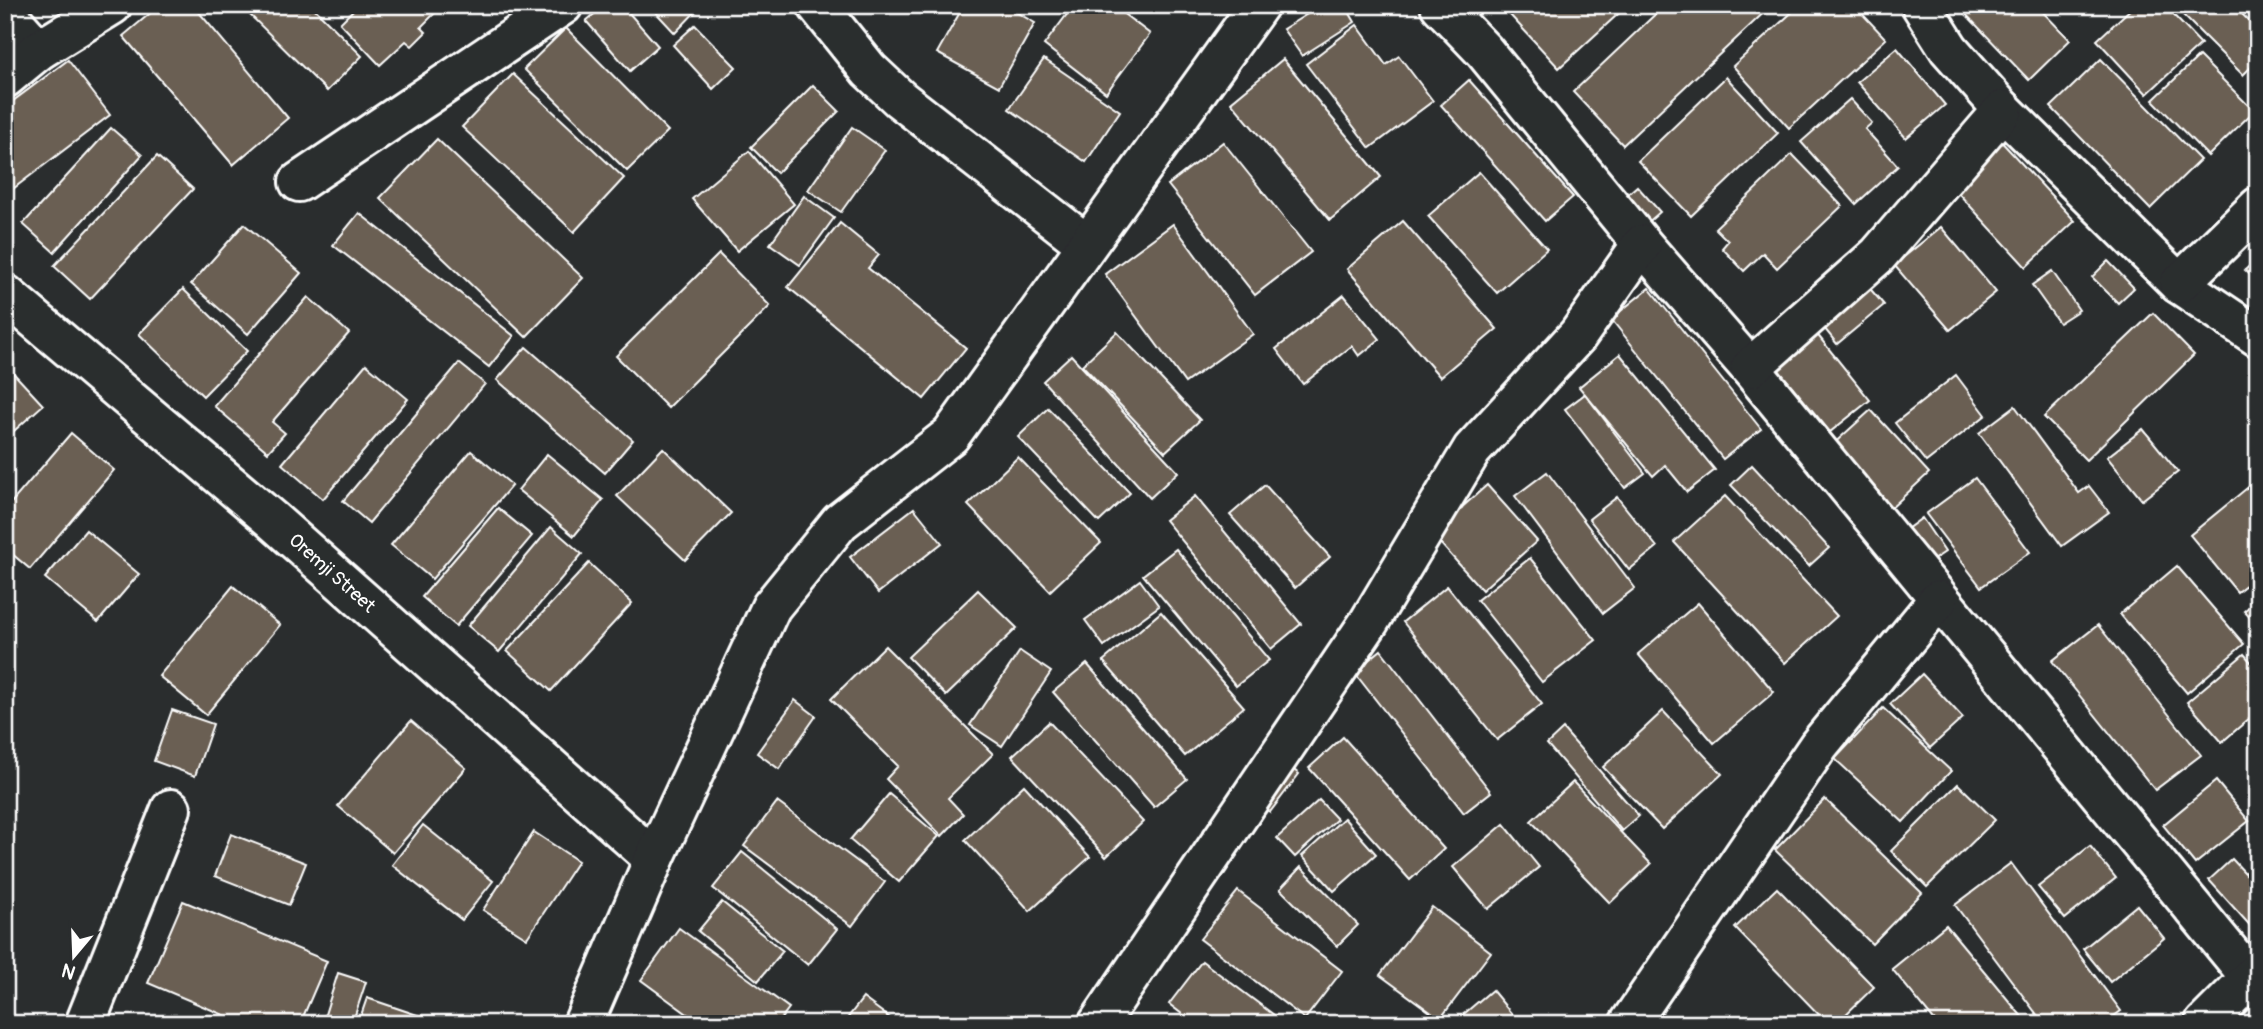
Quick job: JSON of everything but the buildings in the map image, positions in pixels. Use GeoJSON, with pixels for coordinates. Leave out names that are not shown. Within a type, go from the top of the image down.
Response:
{"type":"FeatureCollection","features":[{"type":"Feature","properties":{"kind":"street"},"geometry":{"type":"LineString","coordinates":[[5,78],[39,50],[112,5]]}},
{"type":"Feature","properties":{"kind":"street"},"geometry":{"type":"LineString","coordinates":[[299,182],[563,5]]}},
{"type":"Feature","properties":{"kind":"street"},"geometry":{"type":"LineString","coordinates":[[817,5],[869,70],[900,99],[1086,244]]}},
{"type":"Feature","properties":{"kind":"street"},"geometry":{"type":"LineString","coordinates":[[589,1021],[654,859],[771,607],[840,522],[950,435],[1259,5]]}},
{"type":"Feature","properties":{"kind":"street"},"geometry":{"type":"LineString","coordinates":[[1440,5],[1484,51],[1642,244],[1750,368],[1938,600],[2254,974],[2204,1024]]}},
{"type":"Feature","properties":{"kind":"street"},"geometry":{"type":"LineString","coordinates":[[1921,5],[1949,49],[2003,110],[2179,284],[2258,337]]}},
{"type":"Feature","properties":{"kind":"street"},"geometry":{"type":"LineString","coordinates":[[5,12],[39,50]]}},
{"type":"Feature","properties":{"kind":"street"},"geometry":{"type":"LineString","coordinates":[[1750,368],[1878,255],[2003,110]]}},
{"type":"Feature","properties":{"kind":"street"},"geometry":{"type":"LineString","coordinates":[[2179,284],[2258,207]]}},
{"type":"Feature","properties":{"kind":"street"},"geometry":{"type":"LineString","coordinates":[[1098,1024],[1369,622],[1472,450],[1578,335],[1642,244]]}},
{"type":"Feature","properties":{"kind":"street","name":"Oremji Street"},"geometry":{"type":"LineString","coordinates":[[5,294],[271,519],[654,859]]}},
{"type":"Feature","properties":{"kind":"street"},"geometry":{"type":"LineString","coordinates":[[1629,1024],[1819,745],[1938,600]]}},
{"type":"Feature","properties":{"kind":"street"},"geometry":{"type":"LineString","coordinates":[[85,1024],[171,809]]}}]}
